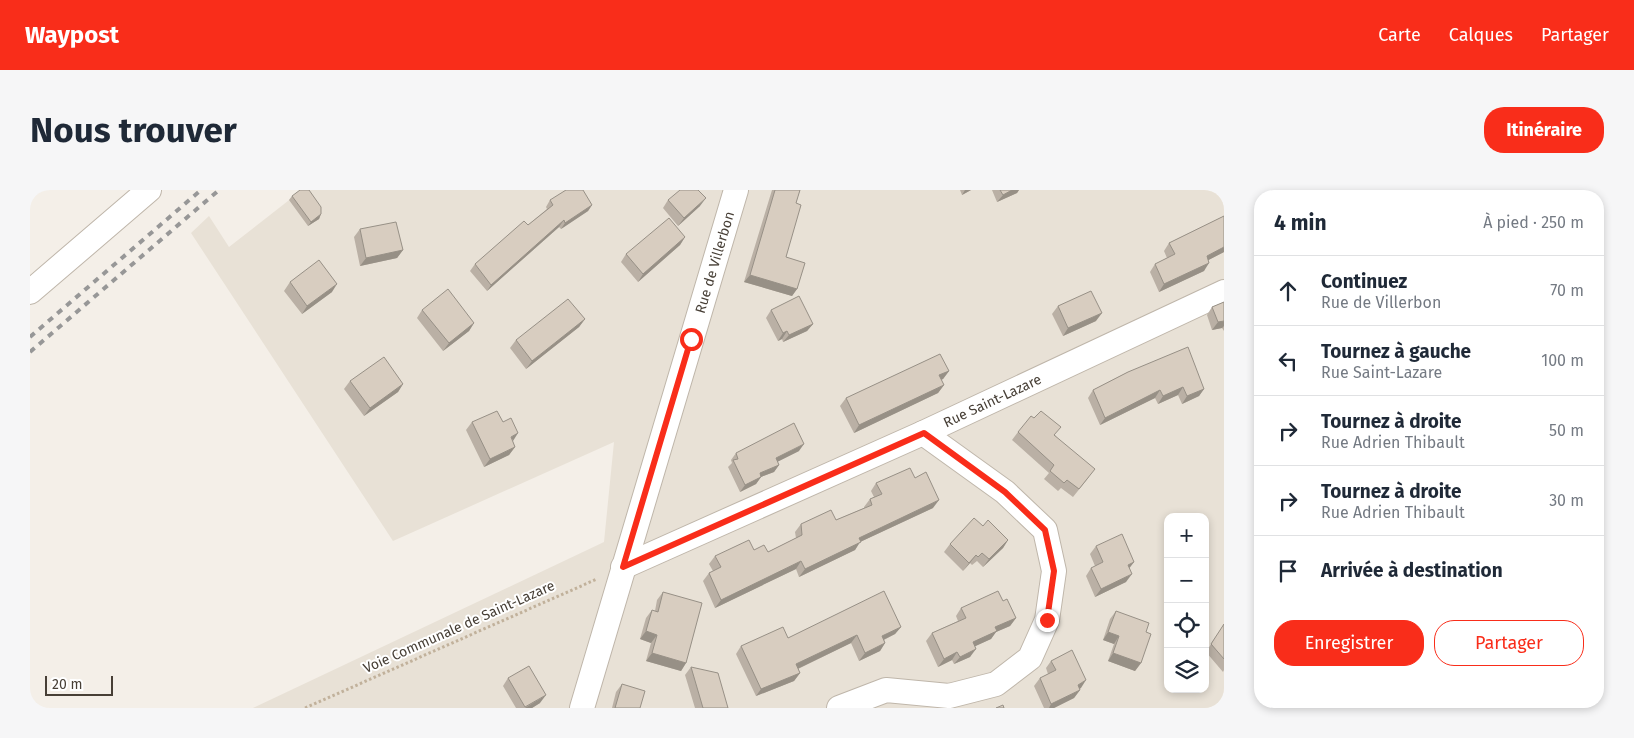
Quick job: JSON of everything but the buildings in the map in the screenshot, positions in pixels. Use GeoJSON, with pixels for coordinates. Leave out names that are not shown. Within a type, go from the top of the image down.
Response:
{"type":"FeatureCollection","features":[{"type":"Feature","properties":{"kind":"street"},"geometry":{"type":"LineString","coordinates":[[30,292],[149,190]]}},
{"type":"Feature","properties":{"kind":"street","name":"Rue de Villerbon"},"geometry":{"type":"LineString","coordinates":[[582,708],[736,190]]}},
{"type":"Feature","properties":{"kind":"street","name":"Rue Saint-Lazare"},"geometry":{"type":"LineString","coordinates":[[623,567],[924,433],[1224,292]]}},
{"type":"Feature","properties":{"kind":"street"},"geometry":{"type":"LineString","coordinates":[[840,708],[886,690],[949,696],[996,684],[1030,658],[1047,620],[1054,571],[1045,530],[1005,492],[924,433]]}},
{"type":"Feature","properties":{"kind":"path","name":"Voie Communale de Saint-Lazare"},"geometry":{"type":"LineString","coordinates":[[305,708],[623,567]]}},
{"type":"Feature","properties":{"kind":"shaded area"},"geometry":{"type":"Polygon","coordinates":[[[302,190],[1224,190],[1224,708],[253,708],[604,542],[614,442],[393,541],[191,233],[209,216],[229,247],[302,190]]]}},
{"type":"Feature","properties":{"kind":"railway"},"geometry":{"type":"LineString","coordinates":[[30,337],[201,190]]}},
{"type":"Feature","properties":{"kind":"railway"},"geometry":{"type":"LineString","coordinates":[[30,352],[219,190]]}},
{"type":"Feature","properties":{"kind":"route"},"geometry":{"type":"LineString","coordinates":[[691,339],[623,567],[924,433],[1005,492],[1045,530],[1054,571],[1047,620]]}}]}
